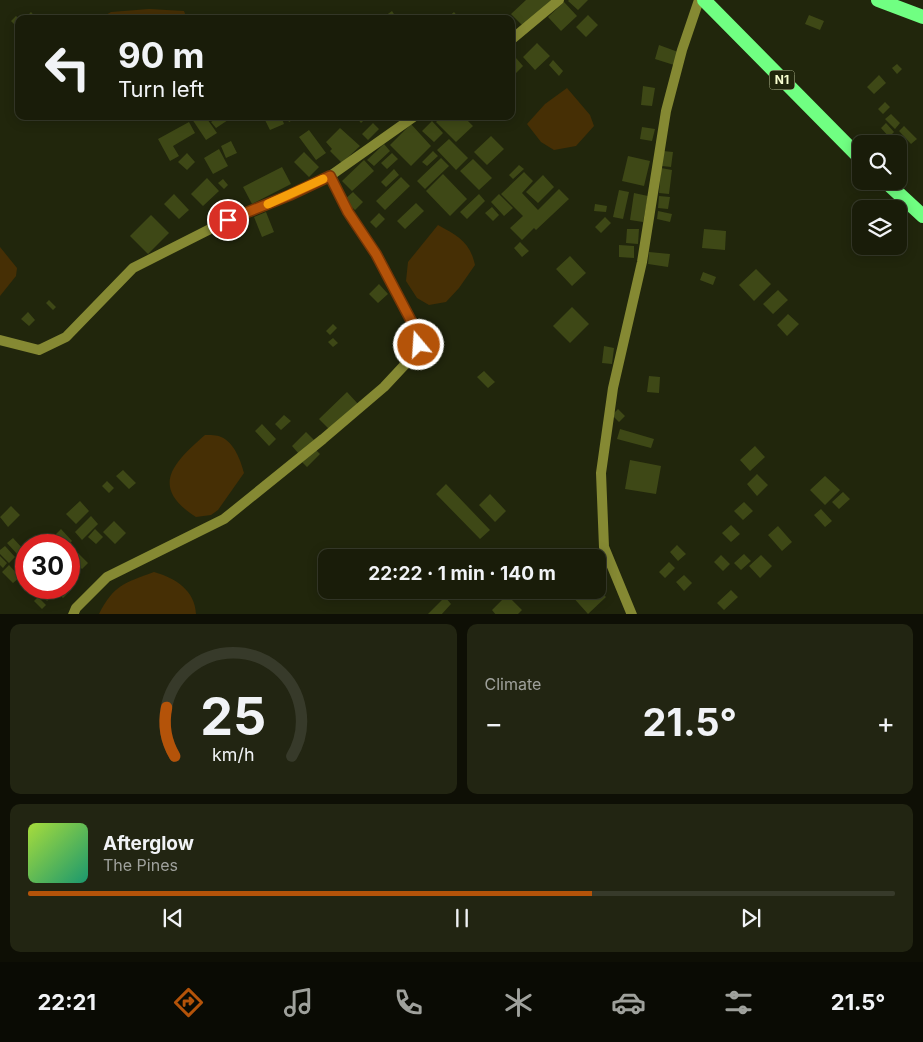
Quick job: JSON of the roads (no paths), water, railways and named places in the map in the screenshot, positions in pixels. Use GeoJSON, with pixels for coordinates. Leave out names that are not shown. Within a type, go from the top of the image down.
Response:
{"type":"FeatureCollection","features":[{"type":"Feature","properties":{"kind":"highway","name":"N1"},"geometry":{"type":"LineString","coordinates":[[704,0],[852,150]]}},
{"type":"Feature","properties":{"kind":"highway"},"geometry":{"type":"LineString","coordinates":[[878,0],[923,16]]}},
{"type":"Feature","properties":{"kind":"highway"},"geometry":{"type":"LineString","coordinates":[[895,190],[923,216]]}},
{"type":"Feature","properties":{"kind":"street"},"geometry":{"type":"LineString","coordinates":[[515,37],[558,0]]}},
{"type":"Feature","properties":{"kind":"street"},"geometry":{"type":"LineString","coordinates":[[632,614],[604,547],[601,473],[613,388],[642,262],[666,111],[682,50],[698,0]]}},
{"type":"Feature","properties":{"kind":"street"},"geometry":{"type":"LineString","coordinates":[[0,340],[39,350],[53,343],[66,336],[134,268],[228,220],[290,195],[330,176],[409,120]]}},
{"type":"Feature","properties":{"kind":"street"},"geometry":{"type":"LineString","coordinates":[[73,614],[76,608],[107,577],[224,519],[384,387],[416,351],[419,345],[416,330],[376,254],[348,212],[330,176]]}}]}
